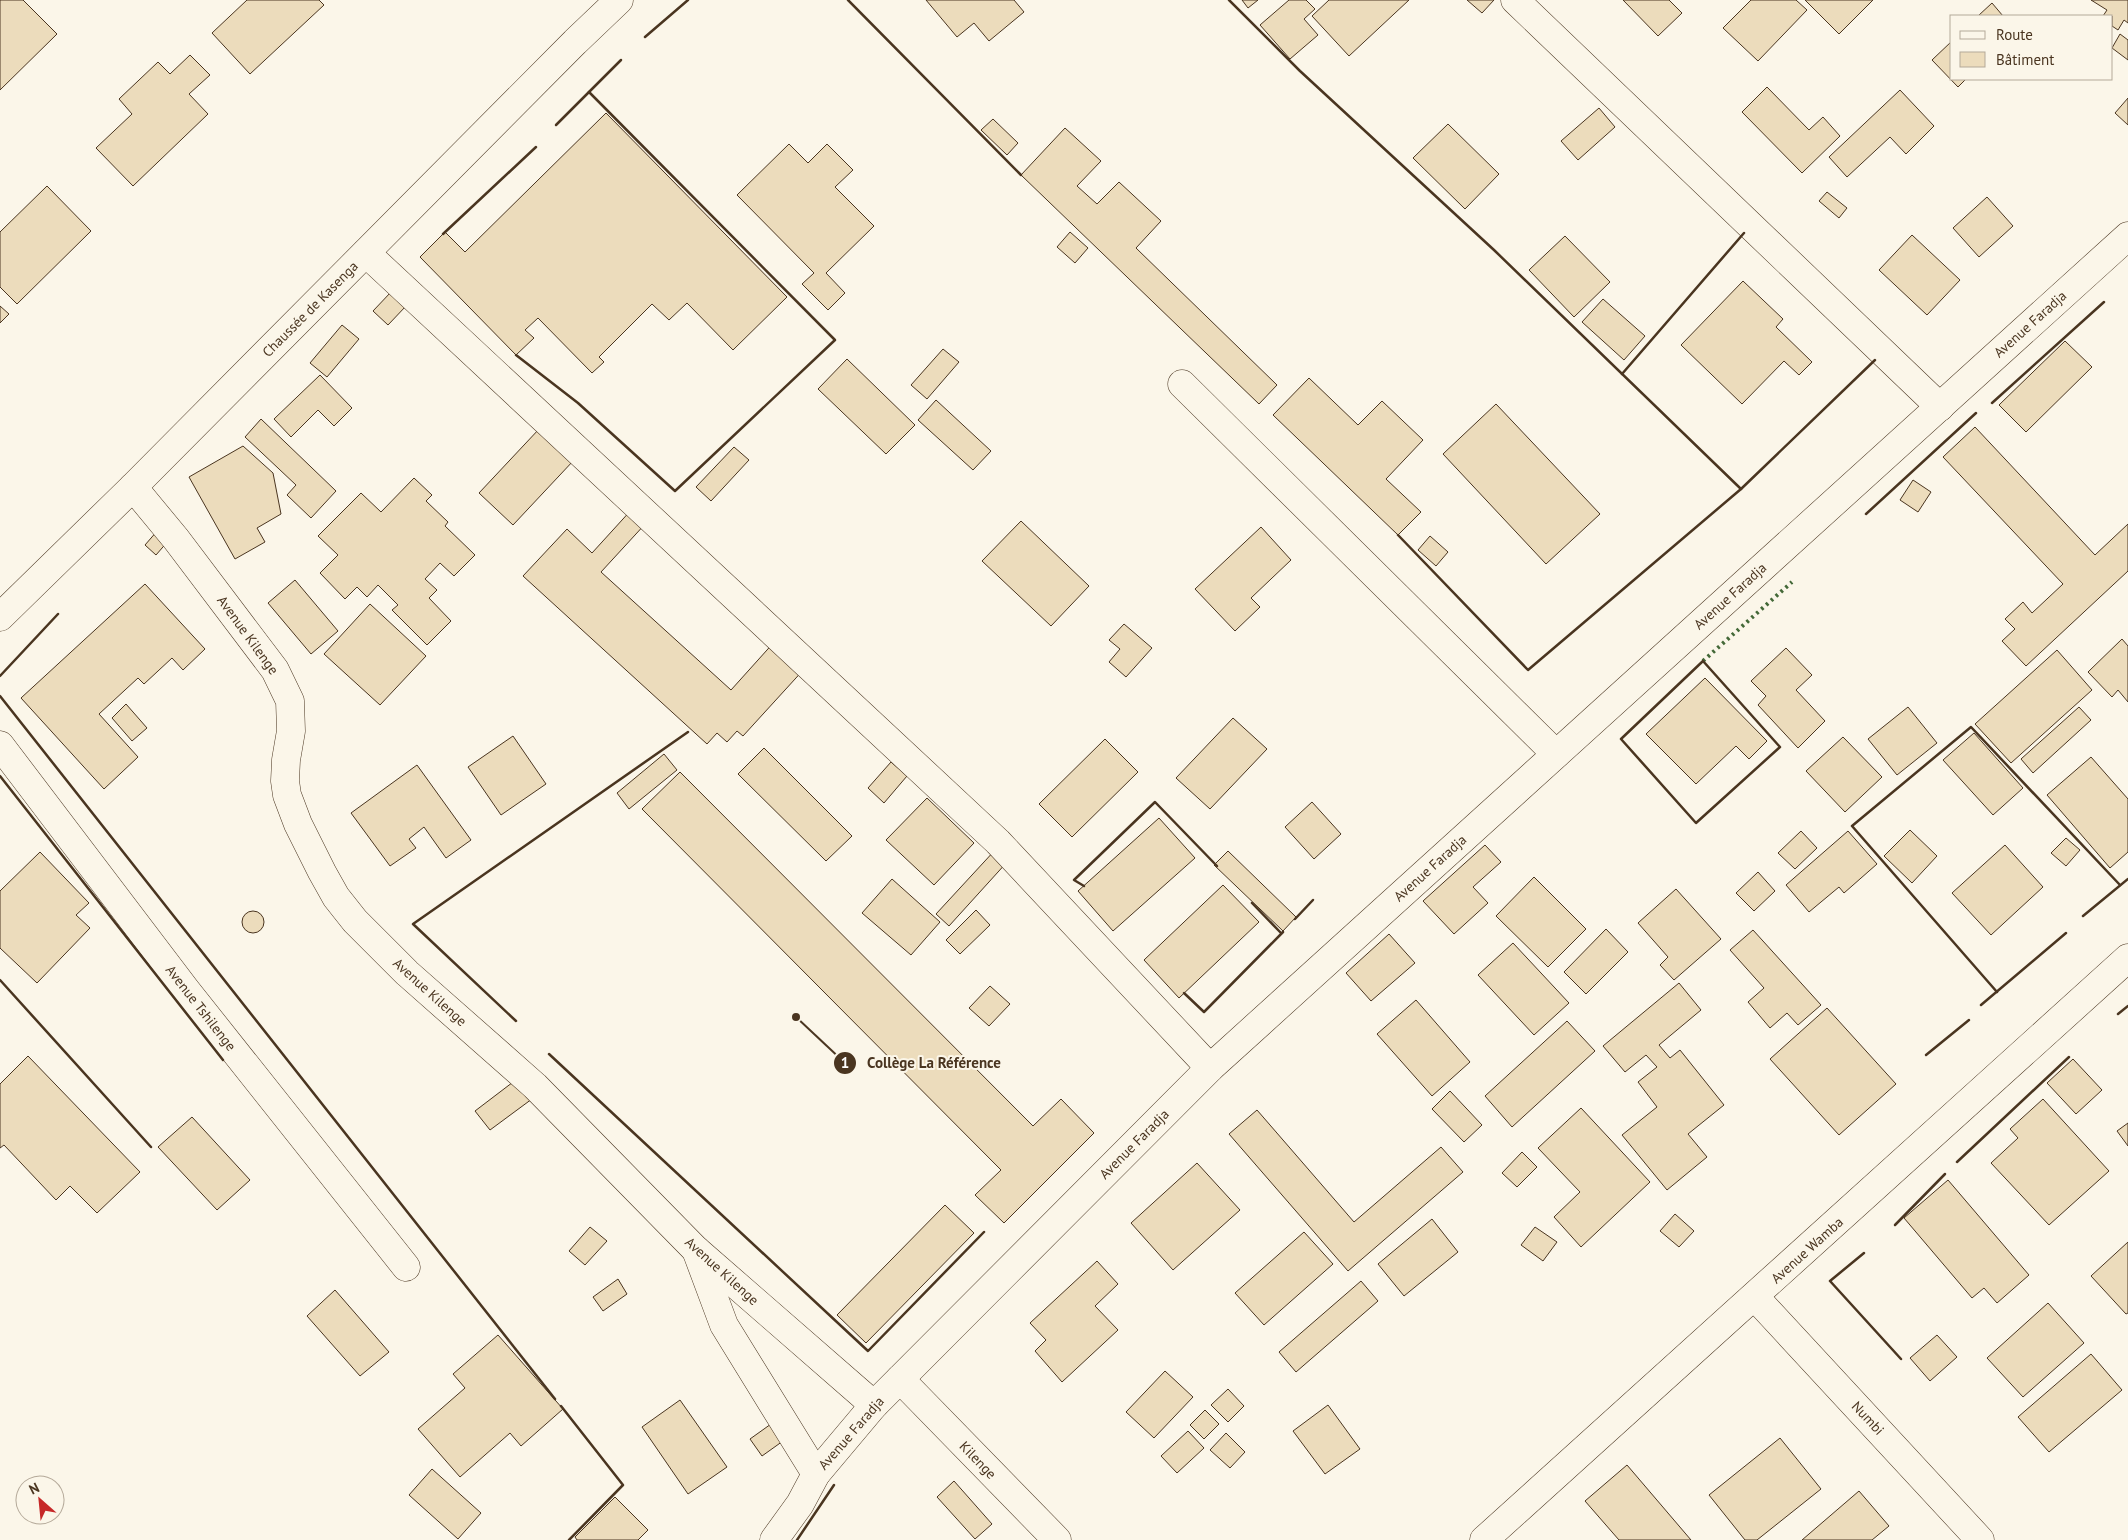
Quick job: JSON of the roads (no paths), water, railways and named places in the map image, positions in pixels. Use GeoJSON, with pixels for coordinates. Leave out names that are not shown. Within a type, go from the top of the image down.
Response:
{"type":"FeatureCollection","features":[{"type":"Feature","properties":{"kind":"street","name":"Chaussée de Kasenga"},"geometry":{"type":"LineString","coordinates":[[0,617],[133,488],[561,56],[619,0]]}},
{"type":"Feature","properties":{"kind":"street"},"geometry":{"type":"LineString","coordinates":[[1515,0],[1940,407]]}},
{"type":"Feature","properties":{"kind":"street","name":"Avenue Faradja"},"geometry":{"type":"LineString","coordinates":[[774,1540],[800,1504],[816,1474],[874,1404],[1210,1068],[2128,236]]}},
{"type":"Feature","properties":{"kind":"street"},"geometry":{"type":"LineString","coordinates":[[366,253],[998,842],[1210,1068]]}},
{"type":"Feature","properties":{"kind":"street"},"geometry":{"type":"LineString","coordinates":[[1182,384],[1556,754]]}},
{"type":"Feature","properties":{"kind":"street","name":"Avenue Kilenge"},"geometry":{"type":"LineString","coordinates":[[133,488],[176,539],[263,652],[283,686],[290,701],[292,731],[286,760],[285,781],[288,795],[310,850],[336,897],[355,920],[407,973],[535,1086],[695,1249],[874,1404]]}},
{"type":"Feature","properties":{"kind":"street","name":"Avenue Tshilenge"},"geometry":{"type":"LineString","coordinates":[[0,745],[186,990],[406,1267]]}},
{"type":"Feature","properties":{"kind":"street","name":"Avenue Wamba"},"geometry":{"type":"LineString","coordinates":[[1484,1540],[1756,1297],[2128,958]]}},
{"type":"Feature","properties":{"kind":"street"},"geometry":{"type":"LineString","coordinates":[[695,1249],[724,1325],[816,1474]]}},
{"type":"Feature","properties":{"kind":"street","name":"Numbi"},"geometry":{"type":"LineString","coordinates":[[1756,1297],[1980,1540]]}},
{"type":"Feature","properties":{"kind":"street","name":"Kilenge"},"geometry":{"type":"LineString","coordinates":[[900,1379],[1057,1540]]}},
{"type":"Feature","properties":{"kind":"place","name":"Collège La Référence"},"geometry":{"type":"Point","coordinates":[796,1017]}}]}
